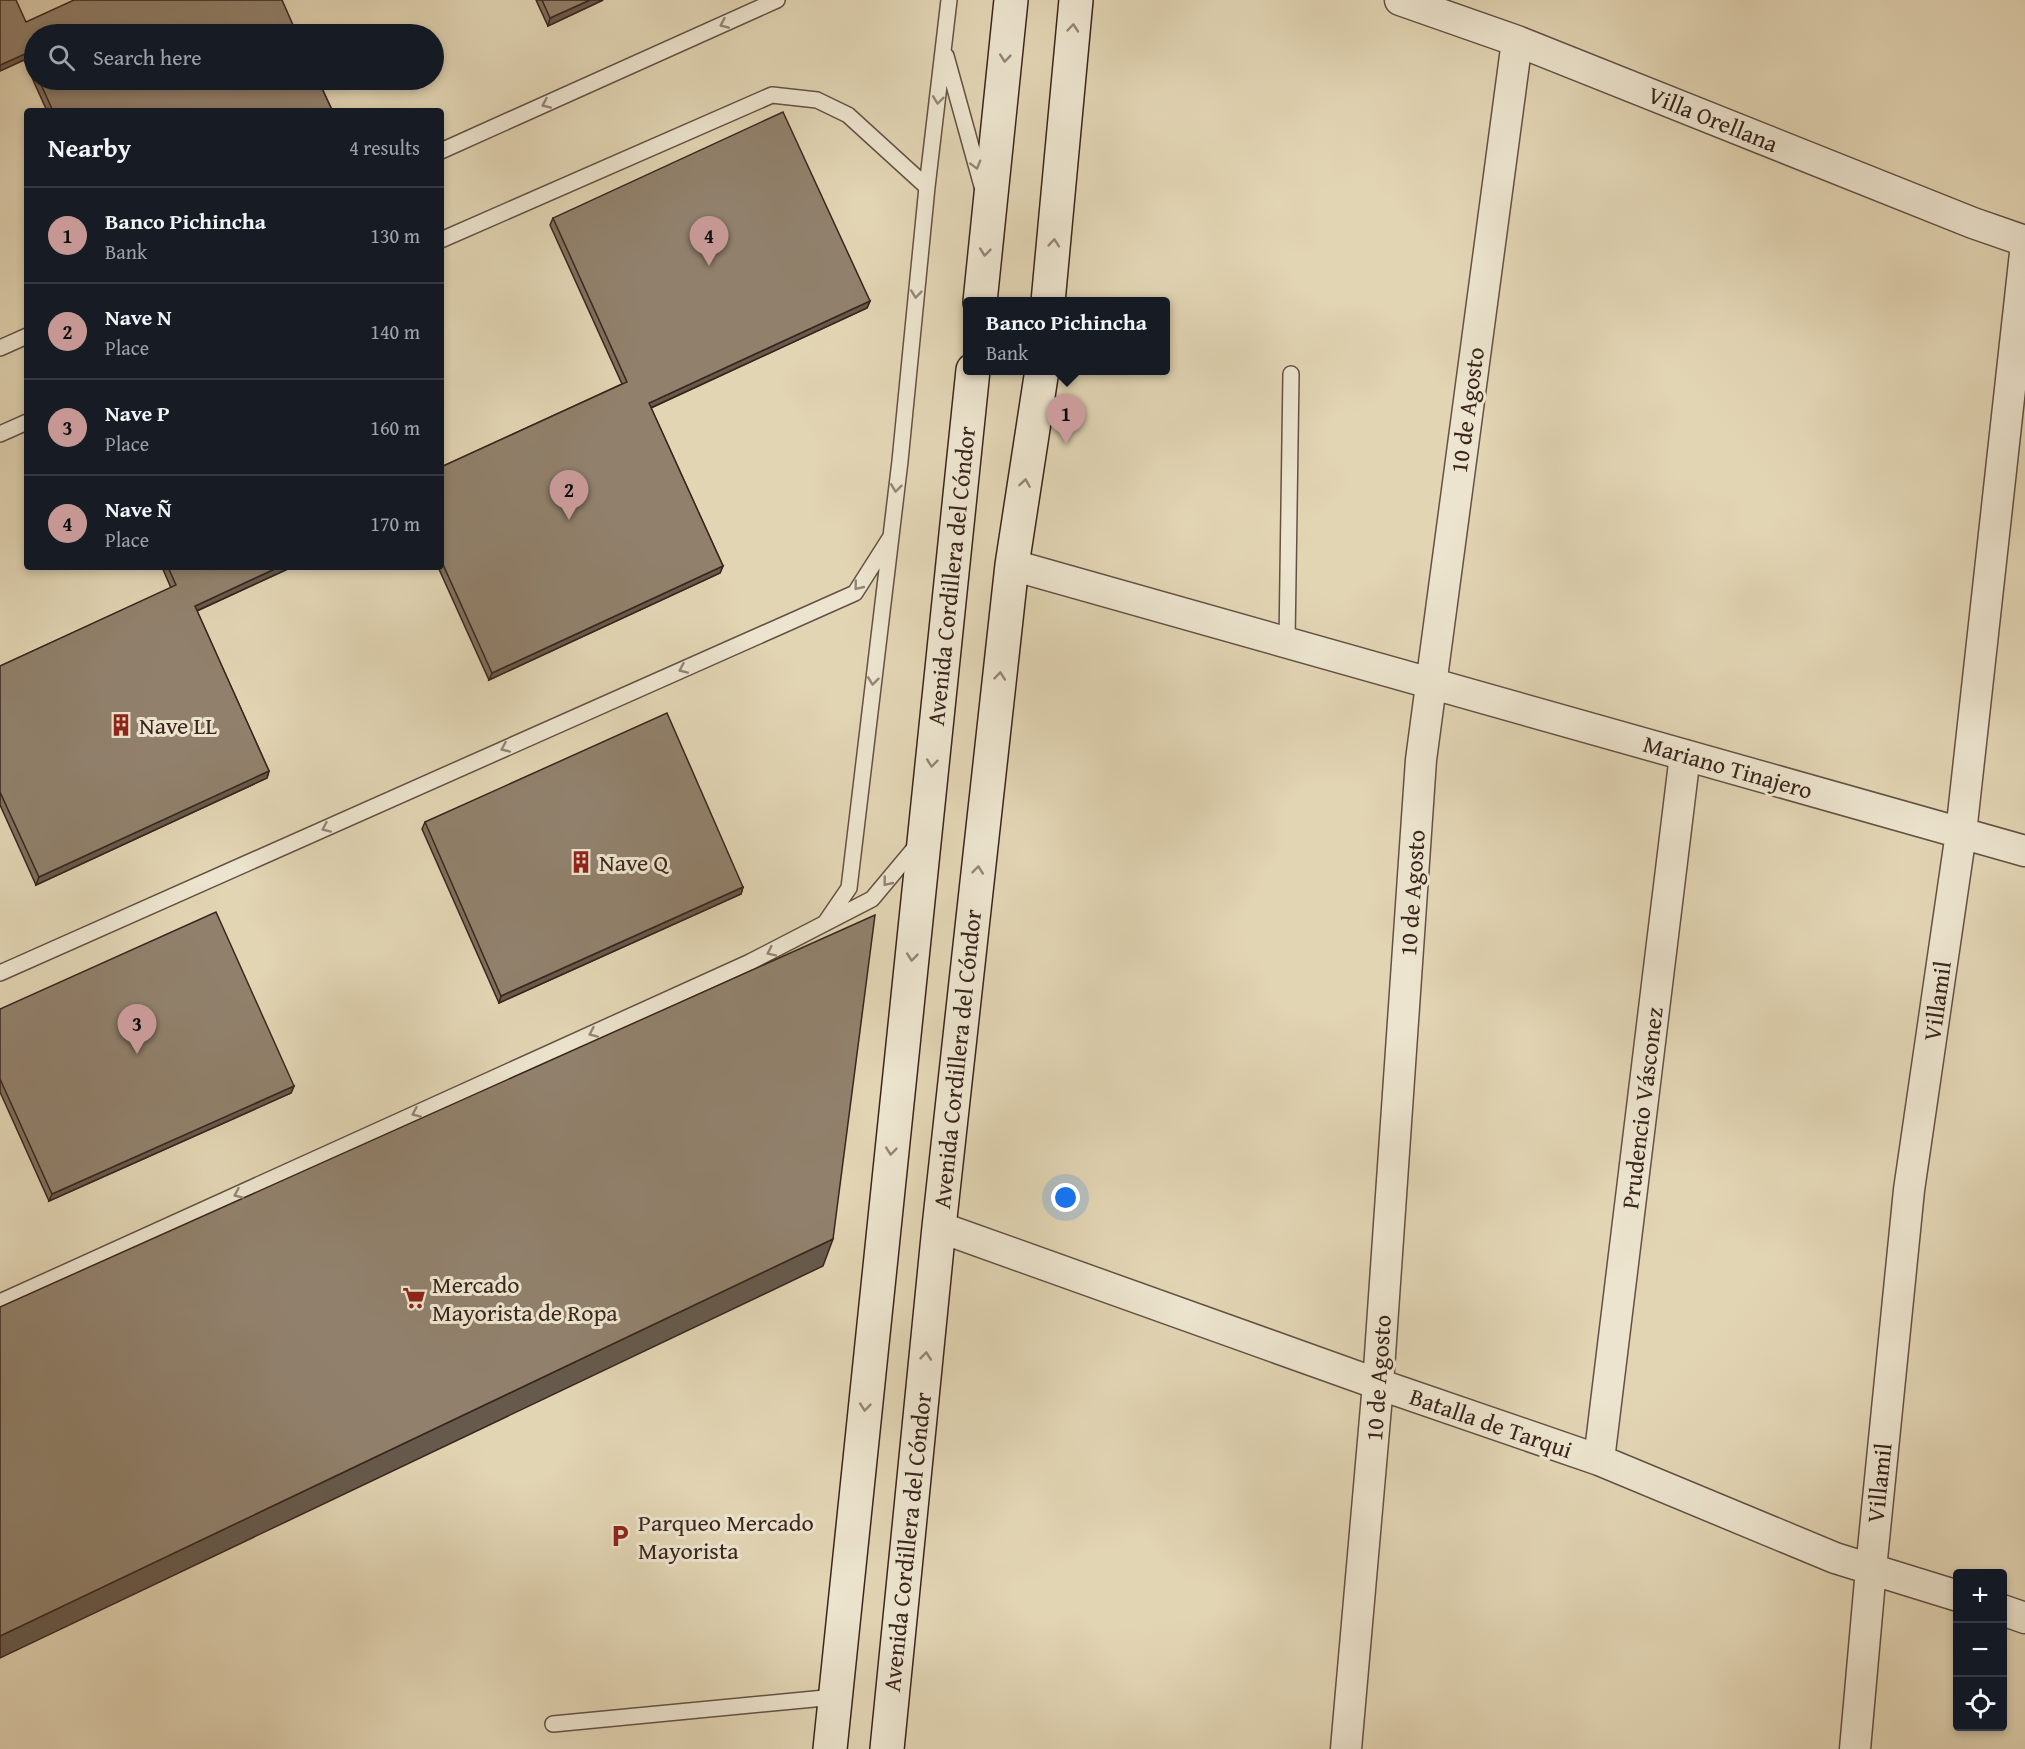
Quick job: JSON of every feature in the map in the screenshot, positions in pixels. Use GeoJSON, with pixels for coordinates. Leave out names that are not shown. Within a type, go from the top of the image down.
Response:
{"type":"FeatureCollection","features":[{"type":"Feature","properties":{"kind":"street"},"geometry":{"type":"LineString","coordinates":[[980,297],[1011,0]]}},
{"type":"Feature","properties":{"kind":"street"},"geometry":{"type":"LineString","coordinates":[[1048,297],[1076,0]]}},
{"type":"Feature","properties":{"kind":"street","name":"Villa Orellana"},"geometry":{"type":"LineString","coordinates":[[1400,0],[1517,41],[1973,223],[2025,241]]}},
{"type":"Feature","properties":{"kind":"street","name":"10 de Agosto"},"geometry":{"type":"LineString","coordinates":[[1346,1749],[1378,1384],[1421,760],[1517,41]]}},
{"type":"Feature","properties":{"kind":"street","name":"Villamil"},"geometry":{"type":"LineString","coordinates":[[1856,1749],[1908,1190],[1961,833],[2025,253]]}},
{"type":"Feature","properties":{"kind":"street","name":"Avenida Cordillera del Cóndor"},"geometry":{"type":"LineString","coordinates":[[830,1749],[972,375]]}},
{"type":"Feature","properties":{"kind":"street","name":"Avenida Cordillera del Cóndor"},"geometry":{"type":"LineString","coordinates":[[887,1749],[939,1227],[1012,565],[1041,375]]}},
{"type":"Feature","properties":{"kind":"street","name":"Mariano Tinajero"},"geometry":{"type":"LineString","coordinates":[[1012,565],[2025,851]]}},
{"type":"Feature","properties":{"kind":"street","name":"Prudencio Vásconez"},"geometry":{"type":"LineString","coordinates":[[1599,1461],[1685,754]]}},
{"type":"Feature","properties":{"kind":"street","name":"Batalla de Tarqui"},"geometry":{"type":"LineString","coordinates":[[939,1227],[1599,1461],[1835,1558],[1953,1594]]}},
{"type":"Feature","properties":{"kind":"street"},"geometry":{"type":"LineString","coordinates":[[2007,1612],[2025,1618]]}},
{"type":"Feature","properties":{"kind":"lane"},"geometry":{"type":"LineString","coordinates":[[444,150],[777,0]]}},
{"type":"Feature","properties":{"kind":"lane"},"geometry":{"type":"LineString","coordinates":[[823,926],[849,888],[949,0]]}},
{"type":"Feature","properties":{"kind":"lane"},"geometry":{"type":"LineString","coordinates":[[944,47],[989,211]]}},
{"type":"Feature","properties":{"kind":"lane"},"geometry":{"type":"LineString","coordinates":[[444,239],[772,95],[817,100],[848,116],[927,187]]}},
{"type":"Feature","properties":{"kind":"lane"},"geometry":{"type":"LineString","coordinates":[[0,348],[24,337]]}},
{"type":"Feature","properties":{"kind":"lane"},"geometry":{"type":"LineString","coordinates":[[1287,642],[1291,374]]}},
{"type":"Feature","properties":{"kind":"lane"},"geometry":{"type":"LineString","coordinates":[[0,434],[24,423]]}},
{"type":"Feature","properties":{"kind":"lane"},"geometry":{"type":"LineString","coordinates":[[0,973],[855,593],[890,538]]}},
{"type":"Feature","properties":{"kind":"lane"},"geometry":{"type":"LineString","coordinates":[[0,1302],[740,966],[823,926],[872,899],[924,837]]}},
{"type":"Feature","properties":{"kind":"lane"},"geometry":{"type":"LineString","coordinates":[[553,1724],[835,1697]]}},
{"type":"Feature","properties":{"kind":"building"},"geometry":{"type":"Polygon","coordinates":[[[0,0],[16,0],[26,22],[74,0],[282,0],[293,24],[24,24],[24,54],[0,65],[0,0]]]}},
{"type":"Feature","properties":{"kind":"building"},"geometry":{"type":"Polygon","coordinates":[[[542,0],[590,0],[550,18],[542,0]]]}},
{"type":"Feature","properties":{"kind":"building"},"geometry":{"type":"Polygon","coordinates":[[[44,90],[323,90],[331,108],[52,108],[44,90]]]}},
{"type":"Feature","properties":{"kind":"building"},"geometry":{"type":"Polygon","coordinates":[[[783,112],[870,301],[649,403],[723,566],[492,673],[444,567],[444,466],[627,382],[553,218],[783,112]]]}},
{"type":"Feature","properties":{"kind":"building","name":"Nave LL"},"geometry":{"type":"Polygon","coordinates":[[[169,570],[273,570],[195,606],[269,771],[39,877],[0,792],[0,666],[176,585],[169,570]]]}},
{"type":"Feature","properties":{"kind":"building","name":"Nave Q"},"geometry":{"type":"Polygon","coordinates":[[[667,713],[743,887],[501,996],[425,822],[667,713]]]}},
{"type":"Feature","properties":{"kind":"building"},"geometry":{"type":"Polygon","coordinates":[[[216,912],[294,1086],[52,1194],[0,1079],[0,1009],[216,912]]]}},
{"type":"Feature","properties":{"kind":"building","name":"Mercado Mayorista de Ropa"},"geometry":{"type":"Polygon","coordinates":[[[875,915],[833,1239],[0,1636],[0,1307],[875,915]]]}},
{"type":"Feature","properties":{"kind":"place","name":"Nave Ñ"},"geometry":{"type":"Point","coordinates":[709,266]}},
{"type":"Feature","properties":{"kind":"place","name":"Banco Pichincha"},"geometry":{"type":"Point","coordinates":[1066,444]}},
{"type":"Feature","properties":{"kind":"place","name":"Nave N"},"geometry":{"type":"Point","coordinates":[569,520]}},
{"type":"Feature","properties":{"kind":"place","name":"Nave LL"},"geometry":{"type":"Point","coordinates":[121,725]}},
{"type":"Feature","properties":{"kind":"place","name":"Nave Q"},"geometry":{"type":"Point","coordinates":[581,862]}},
{"type":"Feature","properties":{"kind":"place","name":"Nave P"},"geometry":{"type":"Point","coordinates":[137,1054]}},
{"type":"Feature","properties":{"kind":"place","name":"Mercado Mayorista de Ropa"},"geometry":{"type":"Point","coordinates":[414,1298]}},
{"type":"Feature","properties":{"kind":"place","name":"Parqueo Mercado Mayorista"},"geometry":{"type":"Point","coordinates":[620,1536]}}]}
